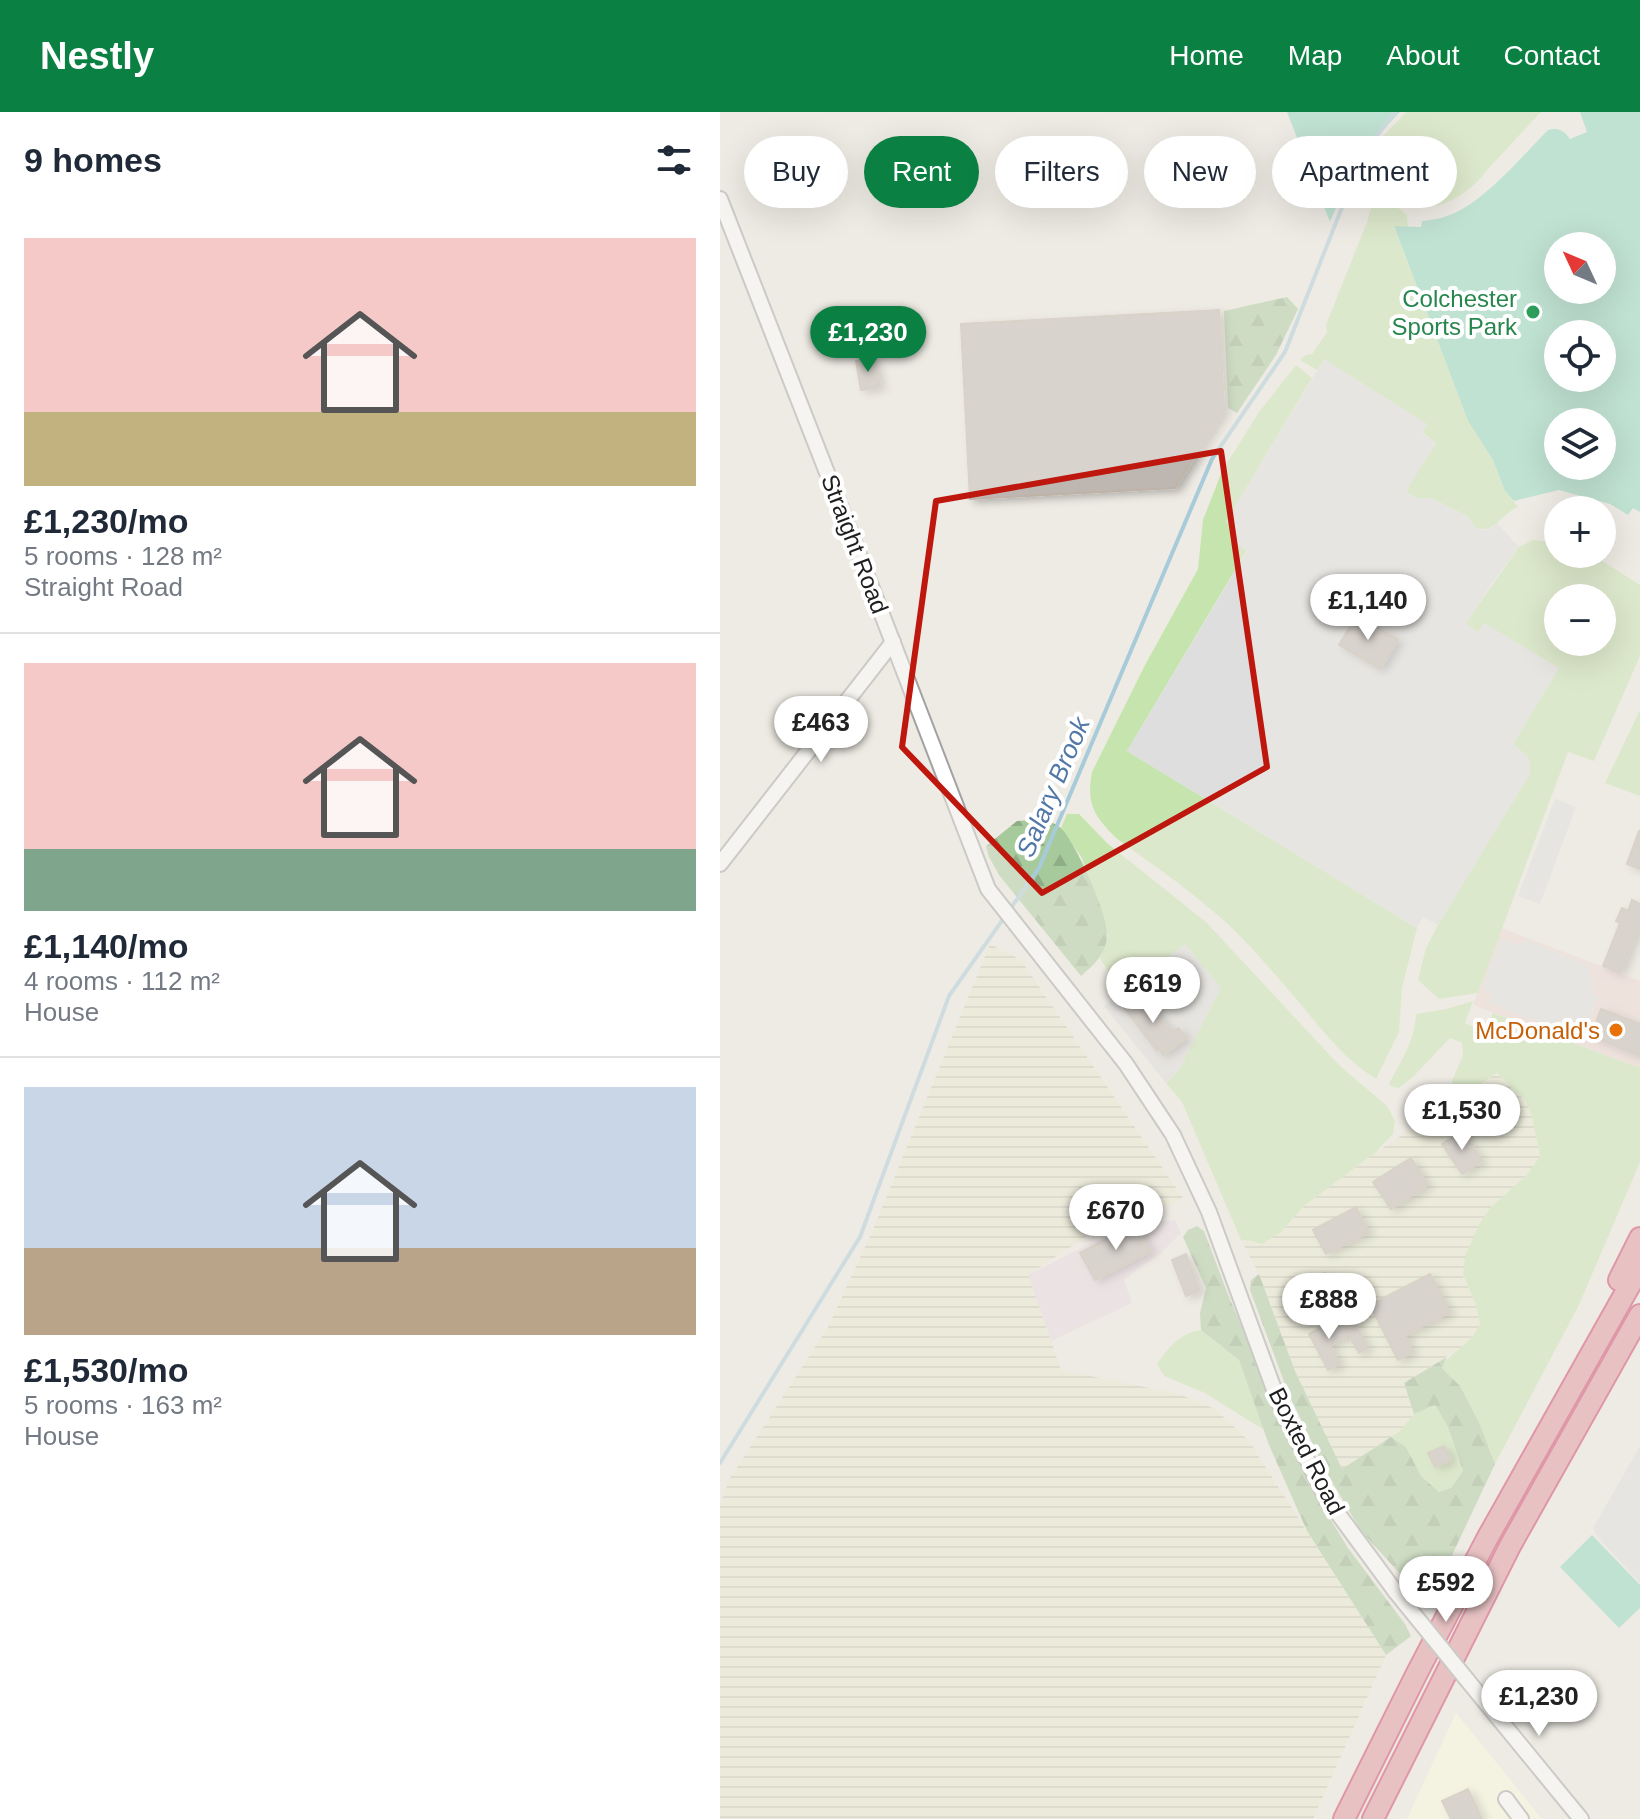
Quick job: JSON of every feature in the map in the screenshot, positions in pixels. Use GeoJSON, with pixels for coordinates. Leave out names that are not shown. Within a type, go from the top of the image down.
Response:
{"type":"FeatureCollection","features":[{"type":"Feature","properties":{"kind":"highway"},"geometry":{"type":"LineString","coordinates":[[1344,1819],[1640,1238]]}},
{"type":"Feature","properties":{"kind":"highway"},"geometry":{"type":"LineString","coordinates":[[1488,1537],[1640,1267]]}},
{"type":"Feature","properties":{"kind":"highway"},"geometry":{"type":"LineString","coordinates":[[1373,1819],[1510,1546],[1640,1315]]}},
{"type":"Feature","properties":{"kind":"highway"},"geometry":{"type":"LineString","coordinates":[[1510,1546],[1640,1340]]}},
{"type":"Feature","properties":{"kind":"street","name":"Straight Road"},"geometry":{"type":"LineString","coordinates":[[720,199],[988,889]]}},
{"type":"Feature","properties":{"kind":"street"},"geometry":{"type":"LineString","coordinates":[[720,864],[893,642]]}},
{"type":"Feature","properties":{"kind":"street","name":"Boxted Road"},"geometry":{"type":"LineString","coordinates":[[988,889],[1126,1064],[1173,1135],[1209,1212],[1279,1403],[1325,1496],[1395,1591],[1581,1819]]}},
{"type":"Feature","properties":{"kind":"street"},"geometry":{"type":"LineString","coordinates":[[1506,1799],[1521,1819]]}},
{"type":"Feature","properties":{"kind":"highlighted area"},"geometry":{"type":"Polygon","coordinates":[[[1221,451],[1267,767],[1042,893],[902,747],[936,501],[1221,451]]]}},
{"type":"Feature","properties":{"kind":"shaded area"},"geometry":{"type":"Polygon","coordinates":[[[1324,359],[1427,424],[1422,434],[1436,442],[1406,492],[1416,498],[1431,498],[1467,516],[1475,528],[1483,530],[1497,523],[1519,547],[1466,624],[1478,632],[1484,623],[1559,668],[1513,744],[1528,757],[1529,775],[1438,925],[1423,917],[1417,928],[1127,751],[1247,551],[1230,539],[1236,530],[1226,522],[1324,359]]]}},
{"type":"Feature","properties":{"kind":"shaded area"},"geometry":{"type":"Polygon","coordinates":[[[1555,799],[1576,807],[1540,904],[1518,896],[1555,799]]]}},
{"type":"Feature","properties":{"kind":"shaded area"},"geometry":{"type":"Polygon","coordinates":[[[1502,928],[1640,981],[1640,1068],[1473,1005],[1502,928]]]}},
{"type":"Feature","properties":{"kind":"shaded area"},"geometry":{"type":"Polygon","coordinates":[[[1500,940],[1519,945],[1526,940],[1585,964],[1592,977],[1593,994],[1599,997],[1588,1024],[1559,1019],[1554,1028],[1488,1002],[1492,993],[1482,988],[1500,940]]]}},
{"type":"Feature","properties":{"kind":"shaded area"},"geometry":{"type":"Polygon","coordinates":[[[990,944],[1021,960],[1183,1198],[1150,1213],[1110,1221],[1028,1275],[1061,1370],[1179,1394],[1215,1409],[1249,1441],[1386,1655],[1313,1819],[720,1819],[720,1505],[730,1478],[828,1327],[872,1232],[990,944]]]}},
{"type":"Feature","properties":{"kind":"shaded area"},"geometry":{"type":"Polygon","coordinates":[[[1185,944],[1222,988],[1179,1070],[1166,1083],[1104,1006],[1185,944]]]}},
{"type":"Feature","properties":{"kind":"shaded area"},"geometry":{"type":"Polygon","coordinates":[[[1497,1073],[1525,1100],[1532,1116],[1540,1156],[1527,1175],[1490,1208],[1479,1225],[1463,1276],[1476,1305],[1480,1324],[1465,1345],[1404,1383],[1414,1414],[1400,1431],[1342,1470],[1295,1371],[1259,1274],[1241,1240],[1252,1241],[1281,1232],[1304,1206],[1376,1152],[1497,1073]]]}},
{"type":"Feature","properties":{"kind":"shaded area"},"geometry":{"type":"Polygon","coordinates":[[[1175,1220],[1181,1233],[1160,1254],[1124,1280],[1132,1303],[1051,1341],[1028,1275],[1134,1221],[1175,1220]]]}},
{"type":"Feature","properties":{"kind":"shaded area"},"geometry":{"type":"Polygon","coordinates":[[[1640,1446],[1640,1583],[1593,1528],[1640,1446]]]}},
{"type":"Feature","properties":{"kind":"shaded area"},"geometry":{"type":"Polygon","coordinates":[[[1456,1713],[1542,1819],[1407,1819],[1456,1713]]]}},
{"type":"Feature","properties":{"kind":"green space"},"geometry":{"type":"Polygon","coordinates":[[[1287,112],[1400,112],[1378,136],[1296,136],[1287,112]]]}},
{"type":"Feature","properties":{"kind":"green space"},"geometry":{"type":"Polygon","coordinates":[[[1406,112],[1541,112],[1471,188],[1457,197],[1457,136],[1383,136],[1406,112]]]}},
{"type":"Feature","properties":{"kind":"green space","name":"Colchester Sports Park"},"geometry":{"type":"Polygon","coordinates":[[[1580,112],[1640,112],[1640,512],[1633,508],[1628,515],[1616,508],[1616,496],[1581,496],[1559,490],[1514,501],[1505,491],[1493,460],[1468,421],[1394,226],[1421,227],[1422,221],[1461,210],[1488,191],[1548,130],[1561,130],[1570,139],[1587,132],[1580,112]]]}},
{"type":"Feature","properties":{"kind":"green space"},"geometry":{"type":"Polygon","coordinates":[[[1325,208],[1336,208],[1330,222],[1325,208]]]}},
{"type":"Feature","properties":{"kind":"green space"},"geometry":{"type":"Polygon","coordinates":[[[1371,208],[1398,208],[1407,215],[1408,227],[1394,227],[1468,421],[1493,460],[1505,491],[1518,507],[1493,526],[1475,528],[1467,516],[1431,498],[1416,498],[1405,491],[1436,443],[1325,359],[1317,370],[1300,360],[1312,354],[1327,332],[1326,325],[1371,208]]]}},
{"type":"Feature","properties":{"kind":"green space"},"geometry":{"type":"Polygon","coordinates":[[[1287,297],[1298,309],[1276,355],[1237,413],[1228,408],[1224,311],[1287,297]]]}},
{"type":"Feature","properties":{"kind":"green space"},"geometry":{"type":"Polygon","coordinates":[[[1296,365],[1312,378],[1226,522],[1236,530],[1247,550],[1127,751],[1417,928],[1402,988],[1399,1032],[1376,1079],[1335,1045],[1231,927],[1190,892],[1116,838],[1097,816],[1090,793],[1092,772],[1145,665],[1198,569],[1203,520],[1222,471],[1259,412],[1296,365]]]}},
{"type":"Feature","properties":{"kind":"green space"},"geometry":{"type":"Polygon","coordinates":[[[1533,540],[1544,541],[1544,568],[1613,568],[1640,585],[1640,656],[1594,761],[1568,752],[1478,993],[1439,999],[1418,980],[1426,948],[1529,775],[1528,757],[1513,744],[1558,668],[1485,624],[1478,632],[1465,624],[1519,547],[1533,540]]]}},
{"type":"Feature","properties":{"kind":"green space"},"geometry":{"type":"Polygon","coordinates":[[[1640,710],[1640,796],[1605,783],[1640,710]]]}},
{"type":"Feature","properties":{"kind":"green space"},"geometry":{"type":"Polygon","coordinates":[[[1067,814],[1079,814],[1108,844],[1206,922],[1339,1065],[1387,1106],[1395,1121],[1393,1134],[1376,1152],[1304,1206],[1281,1232],[1262,1244],[1241,1240],[1182,1102],[1166,1083],[1179,1070],[1221,988],[1185,944],[1123,991],[1100,959],[1108,935],[1082,858],[1061,828],[1067,814]]]}},
{"type":"Feature","properties":{"kind":"green space"},"geometry":{"type":"Polygon","coordinates":[[[1046,819],[1062,829],[1075,849],[1097,897],[1106,926],[1107,936],[1102,954],[1081,976],[999,875],[986,846],[1017,821],[1046,819]]]}},
{"type":"Feature","properties":{"kind":"green space"},"geometry":{"type":"Polygon","coordinates":[[[1473,1001],[1465,1023],[1485,1032],[1493,1013],[1640,1068],[1640,1162],[1579,1305],[1495,1464],[1479,1422],[1460,1386],[1442,1368],[1480,1324],[1476,1305],[1463,1275],[1465,1256],[1479,1225],[1490,1208],[1527,1175],[1540,1156],[1532,1116],[1525,1100],[1497,1073],[1460,1098],[1452,1081],[1463,1055],[1462,1043],[1450,1038],[1399,1088],[1389,1084],[1410,1042],[1416,1014],[1473,1001]]]}},
{"type":"Feature","properties":{"kind":"green space"},"geometry":{"type":"Polygon","coordinates":[[[1197,1226],[1204,1231],[1285,1434],[1318,1499],[1348,1548],[1411,1636],[1386,1655],[1307,1531],[1269,1445],[1239,1360],[1201,1330],[1200,1313],[1206,1288],[1183,1237],[1188,1230],[1197,1226]]]}},
{"type":"Feature","properties":{"kind":"green space"},"geometry":{"type":"Polygon","coordinates":[[[1259,1274],[1295,1371],[1342,1469],[1391,1437],[1406,1447],[1421,1476],[1439,1492],[1451,1488],[1463,1471],[1448,1427],[1435,1405],[1414,1414],[1404,1383],[1447,1357],[1442,1368],[1460,1386],[1479,1422],[1495,1464],[1431,1600],[1424,1600],[1361,1531],[1327,1473],[1289,1395],[1250,1290],[1251,1280],[1259,1274]]]}},
{"type":"Feature","properties":{"kind":"green space"},"geometry":{"type":"Polygon","coordinates":[[[1201,1330],[1239,1360],[1264,1430],[1205,1393],[1164,1376],[1157,1364],[1166,1351],[1180,1338],[1201,1330]]]}},
{"type":"Feature","properties":{"kind":"green space"},"geometry":{"type":"Polygon","coordinates":[[[1435,1405],[1448,1427],[1463,1471],[1451,1488],[1439,1492],[1421,1476],[1406,1447],[1391,1437],[1414,1414],[1435,1405]]]}},
{"type":"Feature","properties":{"kind":"green space"},"geometry":{"type":"Polygon","coordinates":[[[1592,1535],[1640,1585],[1640,1608],[1619,1628],[1560,1567],[1592,1535]]]}},
{"type":"Feature","properties":{"kind":"building"},"geometry":{"type":"Polygon","coordinates":[[[1219,310],[1224,410],[1175,488],[970,499],[961,324],[1219,310]]]}},
{"type":"Feature","properties":{"kind":"building"},"geometry":{"type":"Polygon","coordinates":[[[875,358],[880,387],[861,390],[856,361],[875,358]]]}},
{"type":"Feature","properties":{"kind":"building"},"geometry":{"type":"Polygon","coordinates":[[[1357,615],[1398,640],[1380,669],[1339,645],[1357,615]]]}},
{"type":"Feature","properties":{"kind":"building"},"geometry":{"type":"Polygon","coordinates":[[[1640,831],[1640,869],[1627,864],[1640,831]]]}},
{"type":"Feature","properties":{"kind":"building"},"geometry":{"type":"Polygon","coordinates":[[[1632,900],[1640,904],[1640,931],[1637,930],[1620,973],[1603,966],[1620,923],[1616,921],[1622,908],[1628,911],[1632,900]]]}},
{"type":"Feature","properties":{"kind":"building"},"geometry":{"type":"Polygon","coordinates":[[[1142,992],[1172,1033],[1178,1028],[1186,1038],[1163,1055],[1123,1006],[1142,992]]]}},
{"type":"Feature","properties":{"kind":"building","name":"McDonald's"},"geometry":{"type":"Polygon","coordinates":[[[1601,1009],[1640,1024],[1640,1056],[1591,1036],[1601,1009]]]}},
{"type":"Feature","properties":{"kind":"building"},"geometry":{"type":"Polygon","coordinates":[[[1496,1086],[1510,1109],[1479,1128],[1465,1106],[1496,1086]]]}},
{"type":"Feature","properties":{"kind":"building"},"geometry":{"type":"Polygon","coordinates":[[[1463,1131],[1482,1161],[1462,1174],[1442,1144],[1463,1131]]]}},
{"type":"Feature","properties":{"kind":"building"},"geometry":{"type":"Polygon","coordinates":[[[1411,1158],[1428,1185],[1391,1209],[1373,1182],[1411,1158]]]}},
{"type":"Feature","properties":{"kind":"building"},"geometry":{"type":"Polygon","coordinates":[[[1356,1207],[1369,1232],[1326,1254],[1313,1230],[1356,1207]]]}},
{"type":"Feature","properties":{"kind":"building"},"geometry":{"type":"Polygon","coordinates":[[[1136,1223],[1151,1251],[1095,1280],[1080,1253],[1136,1223]]]}},
{"type":"Feature","properties":{"kind":"building"},"geometry":{"type":"Polygon","coordinates":[[[1186,1254],[1200,1291],[1186,1296],[1172,1260],[1186,1254]]]}},
{"type":"Feature","properties":{"kind":"building"},"geometry":{"type":"Polygon","coordinates":[[[1325,1273],[1331,1285],[1302,1300],[1295,1288],[1325,1273]]]}},
{"type":"Feature","properties":{"kind":"building"},"geometry":{"type":"Polygon","coordinates":[[[1430,1274],[1450,1312],[1405,1335],[1413,1352],[1398,1360],[1370,1305],[1430,1274]]]}},
{"type":"Feature","properties":{"kind":"building"},"geometry":{"type":"Polygon","coordinates":[[[1339,1318],[1349,1335],[1330,1345],[1340,1364],[1328,1370],[1309,1334],[1339,1318]]]}},
{"type":"Feature","properties":{"kind":"building"},"geometry":{"type":"Polygon","coordinates":[[[1355,1323],[1368,1348],[1359,1353],[1345,1328],[1355,1323]]]}},
{"type":"Feature","properties":{"kind":"building"},"geometry":{"type":"Polygon","coordinates":[[[1444,1446],[1451,1460],[1435,1467],[1428,1453],[1444,1446]]]}},
{"type":"Feature","properties":{"kind":"building"},"geometry":{"type":"Polygon","coordinates":[[[1468,1789],[1482,1819],[1451,1819],[1442,1801],[1468,1789]]]}},
{"type":"Feature","properties":{"kind":"waterway","name":"Salary Brook"},"geometry":{"type":"LineString","coordinates":[[720,1463],[860,1237],[949,996],[1039,868],[1212,459],[1285,352],[1363,154],[1395,112]]}},
{"type":"Feature","properties":{"kind":"place","name":"Colchester Sports Park"},"geometry":{"type":"Point","coordinates":[1533,312]}},
{"type":"Feature","properties":{"kind":"place","name":"McDonald's"},"geometry":{"type":"Point","coordinates":[1616,1030]}}]}
